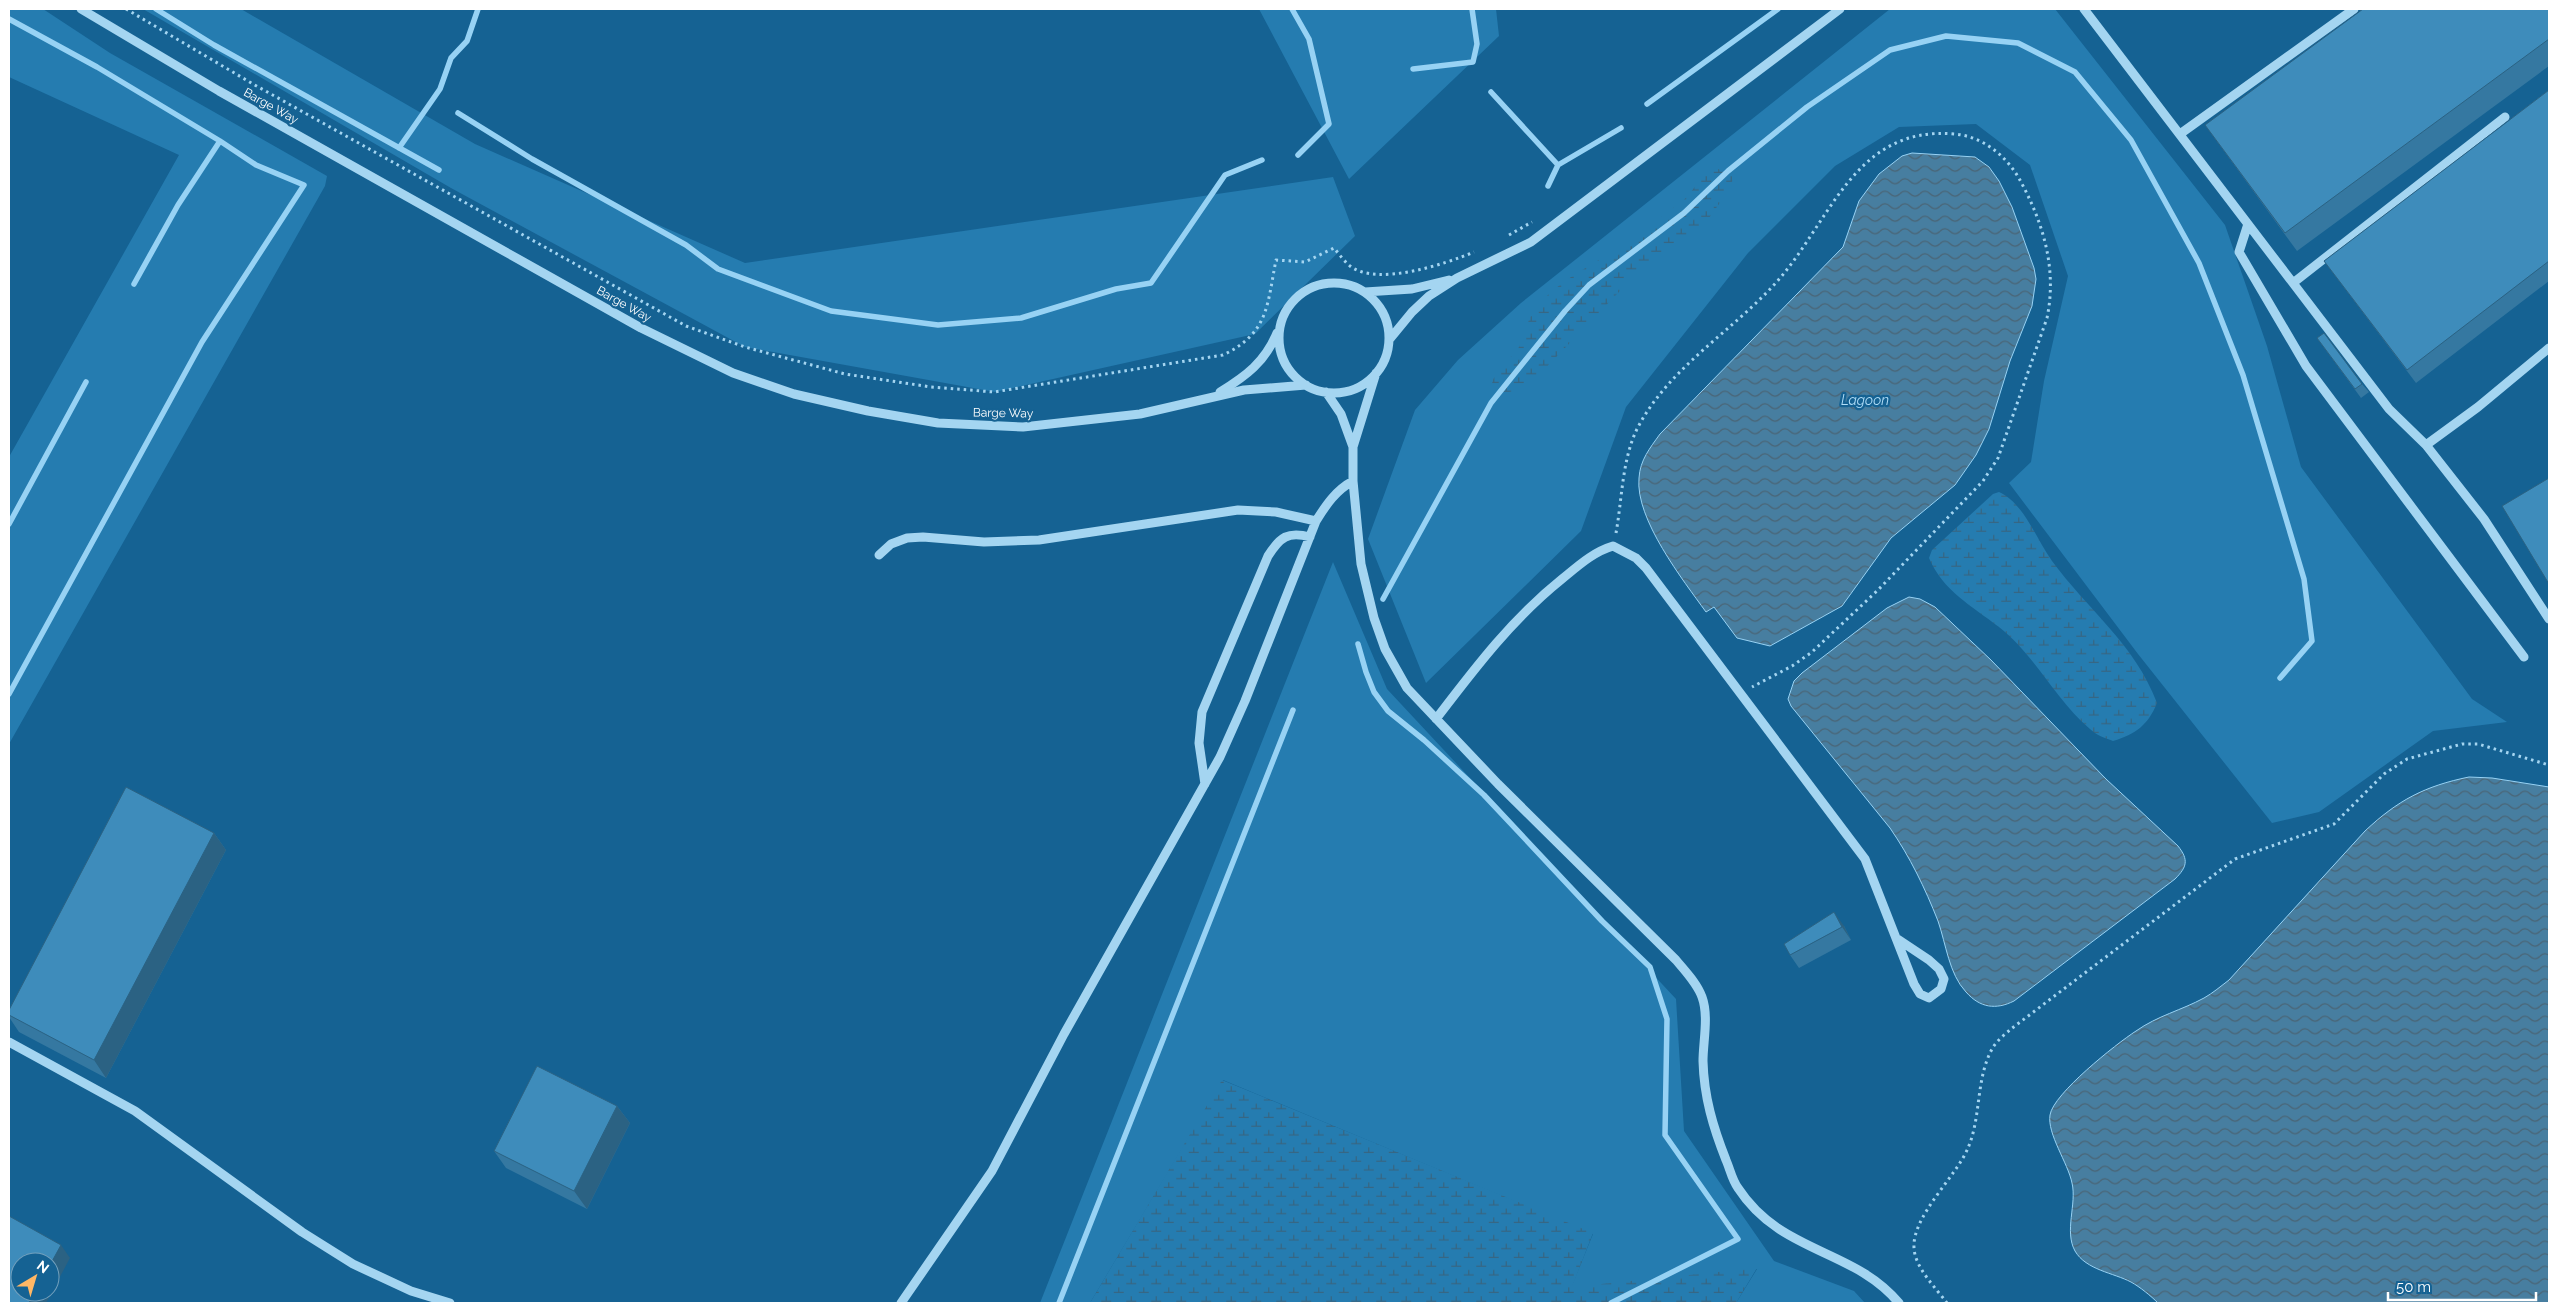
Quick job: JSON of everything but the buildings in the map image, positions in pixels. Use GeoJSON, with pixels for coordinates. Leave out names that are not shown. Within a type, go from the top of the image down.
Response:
{"type":"FeatureCollection","features":[{"type":"Feature","properties":{"kind":"street","name":"Barge Way"},"geometry":{"type":"LineString","coordinates":[[81,9],[219,91],[480,239],[671,344],[742,376],[794,394],[859,409],[966,425],[1037,427],[1140,414],[1214,396],[1262,388],[1306,386]]}},
{"type":"Feature","properties":{"kind":"street"},"geometry":{"type":"LineString","coordinates":[[1389,340],[1412,312],[1429,296],[1457,278],[1531,242],[1840,9]]}},
{"type":"Feature","properties":{"kind":"street"},"geometry":{"type":"LineString","coordinates":[[2084,9],[2389,409],[2426,445],[2484,519],[2549,619]]}},
{"type":"Feature","properties":{"kind":"street"},"geometry":{"type":"LineString","coordinates":[[2180,134],[2354,9]]}},
{"type":"Feature","properties":{"kind":"street"},"geometry":{"type":"LineString","coordinates":[[2293,283],[2505,117]]}},
{"type":"Feature","properties":{"kind":"street"},"geometry":{"type":"LineString","coordinates":[[2248,224],[2239,252],[2306,366],[2524,658]]}},
{"type":"Feature","properties":{"kind":"street"},"geometry":{"type":"LineString","coordinates":[[1365,292],[1412,289],[1457,278]]}},
{"type":"Feature","properties":{"kind":"street"},"geometry":{"type":"LineString","coordinates":[[1327,283],[1344,283],[1365,292],[1379,305],[1387,322],[1389,340],[1386,358],[1376,373],[1362,385],[1353,389],[1344,392],[1326,392],[1306,386],[1292,374],[1283,360],[1279,343],[1280,325],[1286,309],[1297,296],[1311,287],[1327,283]]}},
{"type":"Feature","properties":{"kind":"street","name":"Barge Way"},"geometry":{"type":"LineString","coordinates":[[1214,396],[1238,381],[1263,360],[1280,325]]}},
{"type":"Feature","properties":{"kind":"street"},"geometry":{"type":"LineString","coordinates":[[2426,445],[2485,402],[2549,348]]}},
{"type":"Feature","properties":{"kind":"street"},"geometry":{"type":"LineString","coordinates":[[1376,373],[1353,447],[1353,481],[1361,564],[1374,618],[1398,675],[1498,784],[1676,960],[1694,982],[1702,998],[1704,1013],[1704,1091],[1710,1116],[1737,1187],[1750,1204],[1784,1235],[1868,1275],[1898,1303]]}},
{"type":"Feature","properties":{"kind":"street"},"geometry":{"type":"LineString","coordinates":[[1326,392],[1341,414],[1353,447]]}},
{"type":"Feature","properties":{"kind":"street"},"geometry":{"type":"LineString","coordinates":[[901,1303],[992,1171],[1064,1034],[1206,784],[1235,725],[1316,521],[1332,498],[1345,485],[1353,481]]}},
{"type":"Feature","properties":{"kind":"street"},"geometry":{"type":"LineString","coordinates":[[879,556],[891,544],[906,538],[931,537],[984,542],[1039,540],[1238,510],[1276,512],[1316,521]]}},
{"type":"Feature","properties":{"kind":"street"},"geometry":{"type":"LineString","coordinates":[[1206,784],[1199,743],[1199,726],[1215,677],[1274,546],[1285,536],[1298,534],[1310,537]]}},
{"type":"Feature","properties":{"kind":"street"},"geometry":{"type":"LineString","coordinates":[[1436,718],[1519,616],[1591,556],[1613,546],[1636,558],[1646,568],[1865,859],[1896,938],[1916,988],[1929,998],[1936,994],[1944,979],[1940,969],[1896,938]]}},
{"type":"Feature","properties":{"kind":"street"},"geometry":{"type":"LineString","coordinates":[[9,1042],[134,1111],[302,1232],[353,1264],[411,1290],[450,1303]]}},
{"type":"Feature","properties":{"kind":"path"},"geometry":{"type":"LineString","coordinates":[[126,9],[254,84],[686,326],[745,347],[845,374],[931,387],[994,392],[1055,384],[1223,355],[1238,348],[1255,334],[1265,314],[1276,260],[1305,262],[1334,248],[1351,267],[1378,275],[1446,264],[1477,251]]}},
{"type":"Feature","properties":{"kind":"path"},"geometry":{"type":"LineString","coordinates":[[1613,546],[1630,450],[1636,431],[1648,410],[1694,359],[1772,288],[1864,165],[1878,152],[1904,138],[1939,133],[1973,138],[1997,152],[2008,162],[2026,192],[2046,243],[2052,279],[2051,298],[2038,343],[1993,469],[1966,500],[1878,590],[1812,652],[1792,666],[1740,694]]}},
{"type":"Feature","properties":{"kind":"path"},"geometry":{"type":"LineString","coordinates":[[1501,239],[1535,220]]}},
{"type":"Feature","properties":{"kind":"path"},"geometry":{"type":"LineString","coordinates":[[1947,1303],[1916,1257],[1914,1248],[1916,1234],[1924,1217],[1968,1149],[1986,1064],[1991,1051],[2004,1035],[2235,859],[2334,824],[2384,774],[2407,759],[2462,744],[2478,744],[2549,765]]}},
{"type":"Feature","properties":{"kind":"green space"},"geometry":{"type":"Polygon","coordinates":[[[9,9],[43,9],[110,53],[327,176],[325,186],[9,744],[9,457],[179,155],[9,77],[9,9]]]}},
{"type":"Feature","properties":{"kind":"green space"},"geometry":{"type":"Polygon","coordinates":[[[143,9],[241,9],[475,144],[745,263],[1333,177],[1355,236],[1255,334],[995,392],[745,347],[451,188],[143,9]]]}},
{"type":"Feature","properties":{"kind":"green space"},"geometry":{"type":"Polygon","coordinates":[[[1259,9],[1496,9],[1499,36],[1349,179],[1259,9]]]}},
{"type":"Feature","properties":{"kind":"green space"},"geometry":{"type":"Polygon","coordinates":[[[1890,9],[2055,9],[2225,225],[2267,346],[2301,467],[2472,699],[2507,722],[2433,731],[2319,812],[2272,823],[2138,654],[2009,483],[2031,462],[2044,381],[2068,276],[2030,165],[1976,124],[1899,127],[1835,166],[1748,253],[1626,407],[1581,531],[1426,683],[1368,539],[1415,410],[1458,360],[1521,303],[1890,9]]]}},
{"type":"Feature","properties":{"kind":"green space"},"geometry":{"type":"Polygon","coordinates":[[[1718,169],[1731,174],[1733,179],[1729,190],[1704,225],[1644,266],[1535,379],[1515,391],[1497,394],[1492,391],[1494,378],[1519,347],[1535,309],[1553,290],[1634,237],[1685,199],[1706,174],[1718,169]]]}},
{"type":"Feature","properties":{"kind":"green space"},"geometry":{"type":"Polygon","coordinates":[[[1999,492],[2016,504],[2052,561],[2123,645],[2148,682],[2157,703],[2150,717],[2135,732],[2113,741],[2092,731],[2066,704],[2012,638],[1959,597],[1935,570],[1929,558],[1932,550],[1993,494],[1999,492]]]}},
{"type":"Feature","properties":{"kind":"green space"},"geometry":{"type":"Polygon","coordinates":[[[1333,562],[1387,689],[1676,999],[1684,1131],[1774,1261],[1854,1291],[1865,1303],[1736,1303],[1757,1269],[1571,1288],[1593,1234],[1223,1080],[1090,1303],[1040,1303],[1333,562]]]}},
{"type":"Feature","properties":{"kind":"green space"},"geometry":{"type":"Polygon","coordinates":[[[1222,1080],[1593,1233],[1572,1287],[1757,1268],[1736,1303],[1090,1303],[1222,1080]]]}},
{"type":"Feature","properties":{"kind":"water","name":"Lagoon"},"geometry":{"type":"Polygon","coordinates":[[[1912,153],[1975,157],[1989,167],[1999,181],[2012,207],[2034,268],[2036,279],[2032,306],[2010,361],[1989,429],[1976,455],[1955,485],[1891,538],[1842,606],[1770,646],[1737,638],[1714,607],[1706,612],[1662,548],[1652,530],[1640,494],[1639,478],[1641,466],[1646,454],[1660,434],[1843,247],[1859,201],[1879,174],[1902,156],[1912,153]]]}},
{"type":"Feature","properties":{"kind":"water"},"geometry":{"type":"Polygon","coordinates":[[[1909,597],[1920,599],[1935,607],[1991,660],[2106,779],[2178,846],[2185,859],[2182,871],[2175,879],[2014,1001],[2001,1006],[1988,1006],[1977,1001],[1960,985],[1952,968],[1938,921],[1917,873],[1904,850],[1890,828],[1791,706],[1788,699],[1794,681],[1802,673],[1887,608],[1909,597]]]}},
{"type":"Feature","properties":{"kind":"water"},"geometry":{"type":"Polygon","coordinates":[[[2469,777],[2492,778],[2549,787],[2549,1303],[2158,1303],[2131,1282],[2086,1263],[2075,1251],[2072,1243],[2072,1183],[2050,1123],[2050,1115],[2062,1095],[2087,1070],[2136,1031],[2152,1021],[2204,998],[2229,980],[2377,820],[2401,803],[2425,790],[2469,777]]]}},
{"type":"Feature","properties":{"kind":"waterway"},"geometry":{"type":"LineString","coordinates":[[156,9],[214,45],[439,170]]}},
{"type":"Feature","properties":{"kind":"waterway"},"geometry":{"type":"LineString","coordinates":[[399,148],[440,89],[451,58],[467,41],[478,9]]}},
{"type":"Feature","properties":{"kind":"waterway"},"geometry":{"type":"LineString","coordinates":[[1292,9],[1309,39],[1329,124],[1298,155]]}},
{"type":"Feature","properties":{"kind":"waterway"},"geometry":{"type":"LineString","coordinates":[[1413,69],[1473,62],[1477,44],[1472,9]]}},
{"type":"Feature","properties":{"kind":"waterway"},"geometry":{"type":"LineString","coordinates":[[1647,104],[1778,9]]}},
{"type":"Feature","properties":{"kind":"waterway"},"geometry":{"type":"LineString","coordinates":[[9,19],[97,67],[220,141],[256,165],[304,185],[202,342],[9,694]]}},
{"type":"Feature","properties":{"kind":"waterway"},"geometry":{"type":"LineString","coordinates":[[1383,599],[1491,403],[1565,311],[1589,285],[1684,213],[1728,171],[1807,107],[1890,50],[1946,36],[2018,43],[2075,72],[2131,140],[2199,263],[2243,375],[2304,579],[2312,641],[2280,678]]}},
{"type":"Feature","properties":{"kind":"waterway"},"geometry":{"type":"LineString","coordinates":[[1491,92],[1558,165],[1621,128]]}},
{"type":"Feature","properties":{"kind":"waterway"},"geometry":{"type":"LineString","coordinates":[[458,113],[532,159],[686,245],[718,269],[831,311],[938,325],[1021,318],[1116,289],[1151,283],[1225,175],[1262,160]]}},
{"type":"Feature","properties":{"kind":"waterway"},"geometry":{"type":"LineString","coordinates":[[134,284],[178,205],[220,141]]}},
{"type":"Feature","properties":{"kind":"waterway"},"geometry":{"type":"LineString","coordinates":[[1548,186],[1558,165]]}},
{"type":"Feature","properties":{"kind":"waterway"},"geometry":{"type":"LineString","coordinates":[[9,524],[86,382]]}},
{"type":"Feature","properties":{"kind":"waterway"},"geometry":{"type":"LineString","coordinates":[[1358,644],[1374,692],[1388,711],[1424,740],[1484,795],[1602,921],[1650,967],[1667,1019],[1665,1135],[1738,1239],[1611,1303]]}},
{"type":"Feature","properties":{"kind":"waterway"},"geometry":{"type":"LineString","coordinates":[[1059,1303],[1293,710]]}}]}
